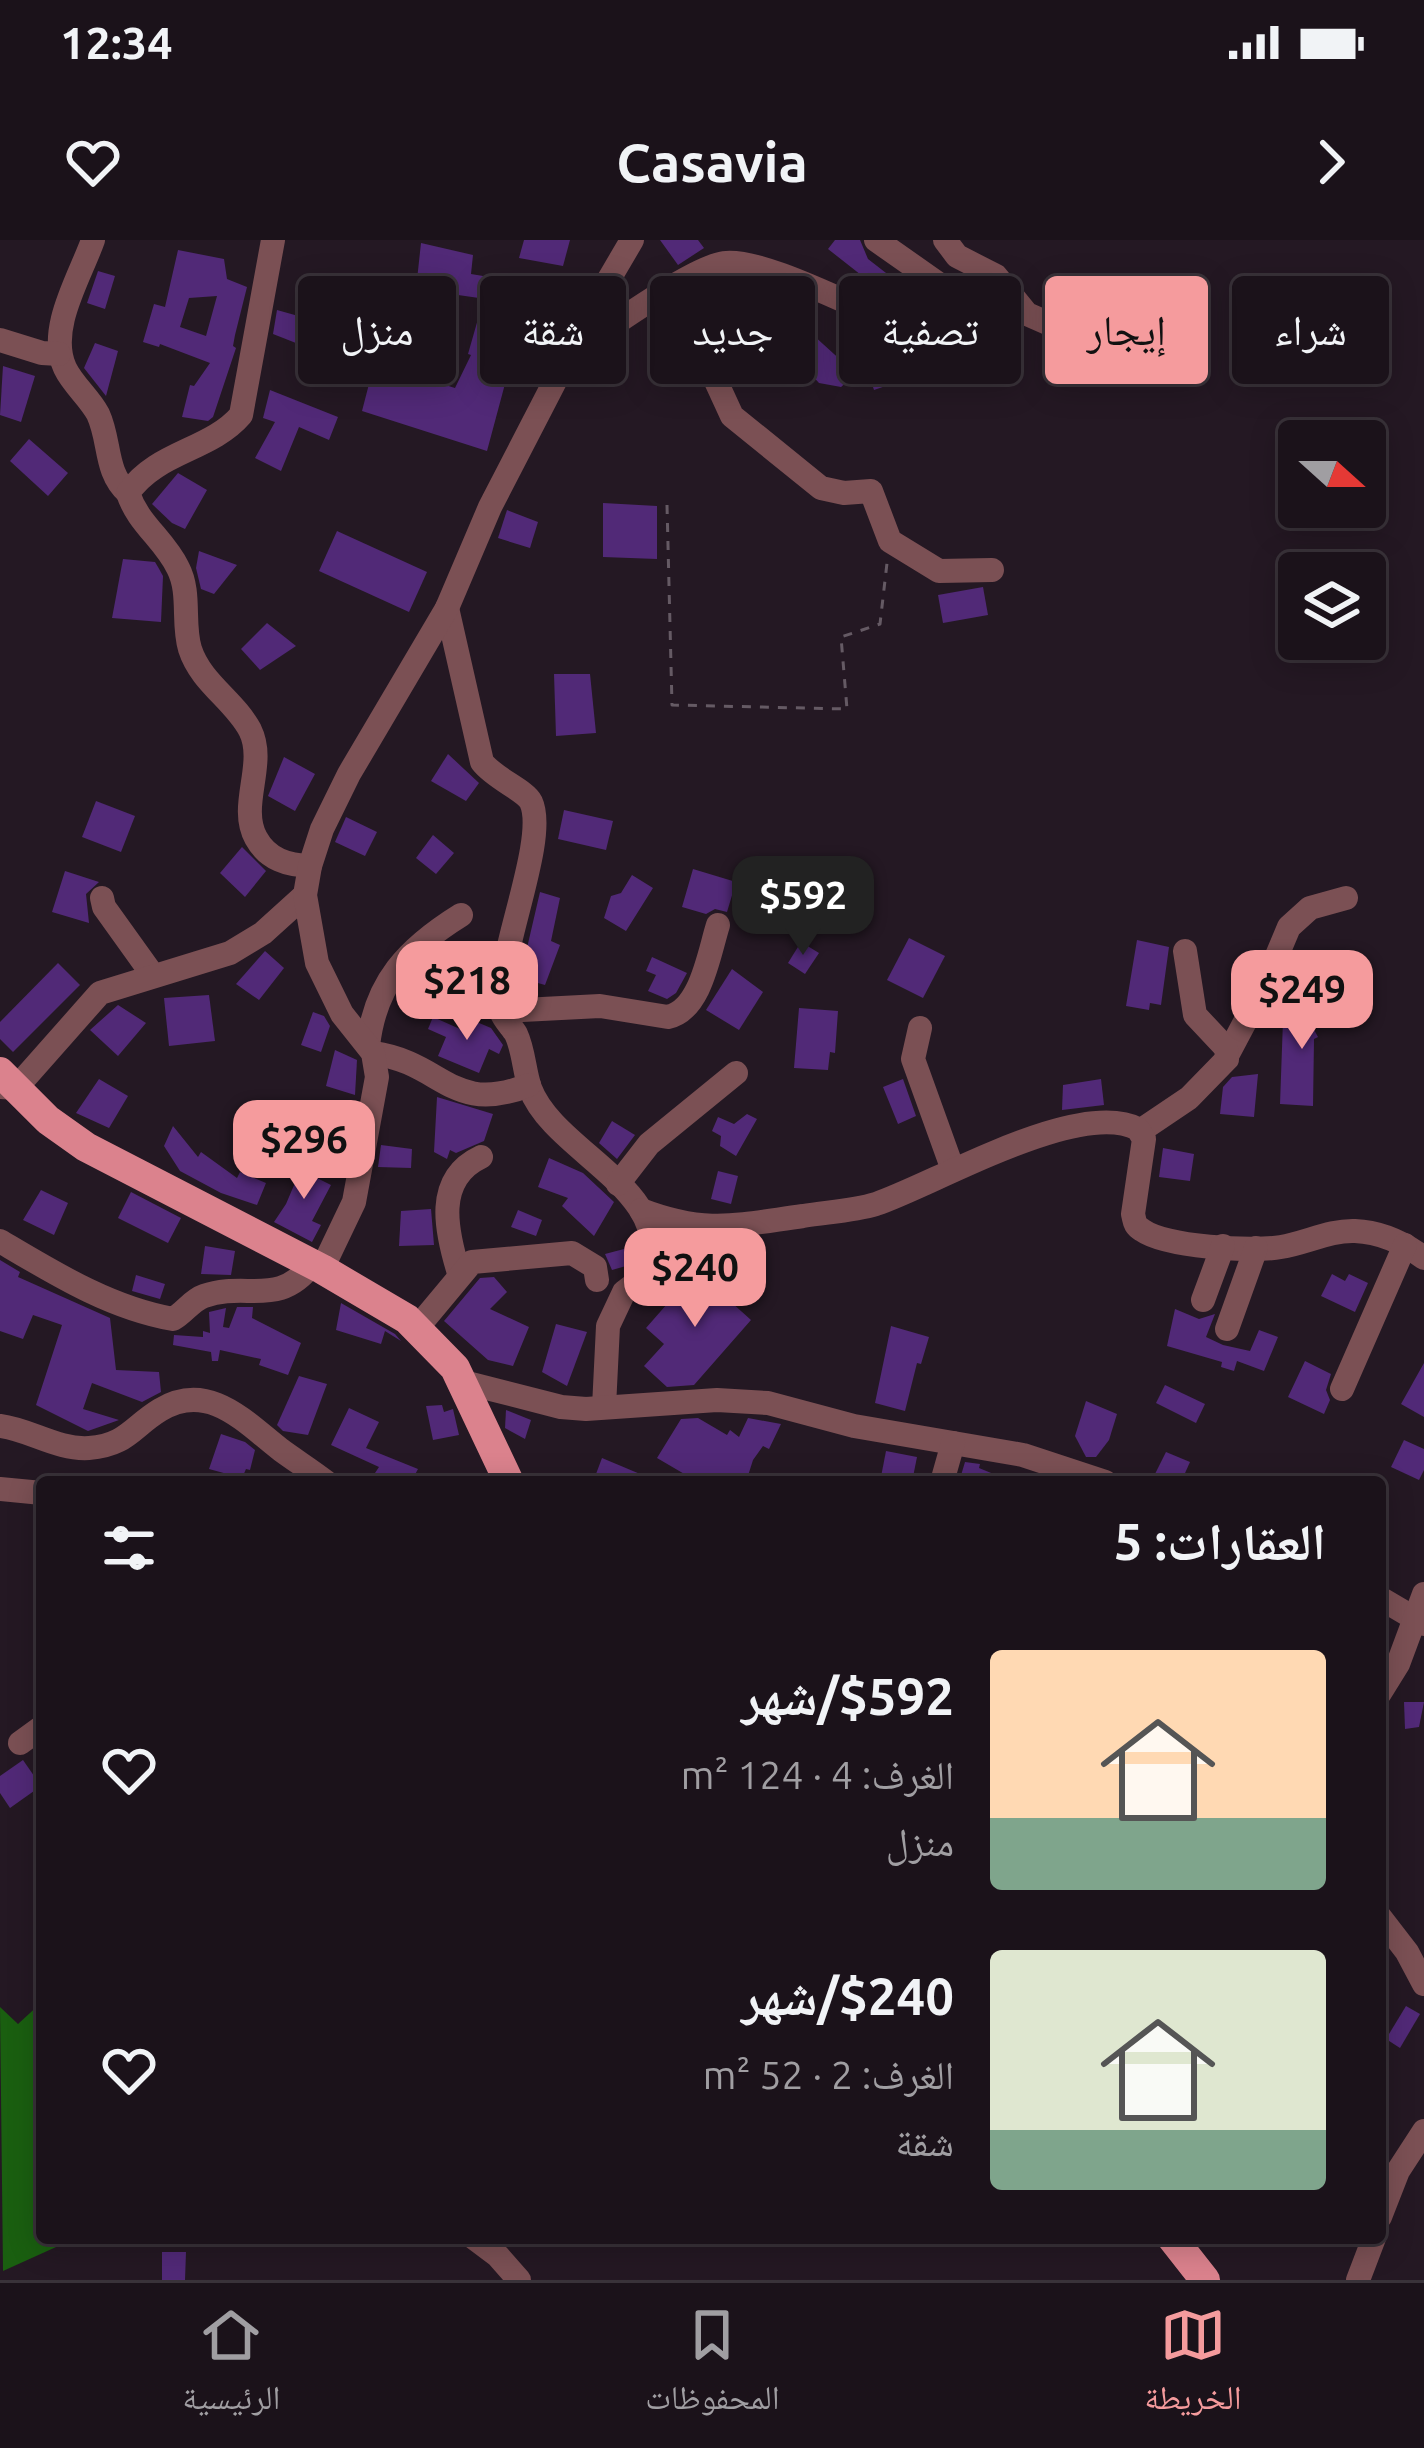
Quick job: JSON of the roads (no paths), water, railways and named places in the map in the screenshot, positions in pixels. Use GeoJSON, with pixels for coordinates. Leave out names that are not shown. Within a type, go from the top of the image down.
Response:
{"type":"FeatureCollection","features":[{"type":"Feature","properties":{"kind":"main road"},"geometry":{"type":"LineString","coordinates":[[5,1082],[86,1147],[379,1300],[417,1328],[464,1382],[505,1476]]}},
{"type":"Feature","properties":{"kind":"main road"},"geometry":{"type":"LineString","coordinates":[[1177,2244],[1205,2280]]}},
{"type":"Feature","properties":{"kind":"street"},"geometry":{"type":"LineString","coordinates":[[93,240],[66,312],[59,354],[97,412],[116,482],[128,493],[138,519],[179,570],[185,628],[198,667],[250,730],[255,748],[250,819],[257,840],[271,856],[288,865],[310,866]]}},
{"type":"Feature","properties":{"kind":"street"},"geometry":{"type":"LineString","coordinates":[[128,493],[152,467],[213,438],[242,415],[273,240]]}},
{"type":"Feature","properties":{"kind":"street"},"geometry":{"type":"LineString","coordinates":[[876,240],[928,276]]}},
{"type":"Feature","properties":{"kind":"street"},"geometry":{"type":"LineString","coordinates":[[945,240],[957,256],[992,273],[1027,314],[1045,322]]}},
{"type":"Feature","properties":{"kind":"street"},"geometry":{"type":"LineString","coordinates":[[606,276],[620,246]]}},
{"type":"Feature","properties":{"kind":"street"},"geometry":{"type":"LineString","coordinates":[[697,276],[724,263],[755,266],[780,276]]}},
{"type":"Feature","properties":{"kind":"street"},"geometry":{"type":"LineString","coordinates":[[0,340],[59,354]]}},
{"type":"Feature","properties":{"kind":"street"},"geometry":{"type":"LineString","coordinates":[[529,1085],[497,1098],[475,1096],[399,1057],[371,1049],[343,1014],[317,963],[305,895],[322,830],[349,774],[447,608],[490,507],[554,384]]}},
{"type":"Feature","properties":{"kind":"street"},"geometry":{"type":"LineString","coordinates":[[717,384],[732,416],[821,488],[844,493],[871,491],[890,541],[939,571],[992,570]]}},
{"type":"Feature","properties":{"kind":"street"},"geometry":{"type":"LineString","coordinates":[[447,608],[482,762],[493,777],[525,794],[534,813],[526,874],[505,956],[501,1011],[517,1036],[540,1108],[618,1184],[640,1210],[650,1237],[649,1273],[617,1301],[608,1326],[604,1408]]}},
{"type":"Feature","properties":{"kind":"street"},"geometry":{"type":"LineString","coordinates":[[5,1082],[90,1001],[110,988],[246,945],[305,895]]}},
{"type":"Feature","properties":{"kind":"street"},"geometry":{"type":"LineString","coordinates":[[102,898],[152,974]]}},
{"type":"Feature","properties":{"kind":"street"},"geometry":{"type":"LineString","coordinates":[[1140,1131],[1189,1098],[1224,1065],[1289,927],[1310,908],[1346,898]]}},
{"type":"Feature","properties":{"kind":"street"},"geometry":{"type":"LineString","coordinates":[[0,1241],[90,1292],[148,1315],[173,1319],[200,1297],[279,1290],[299,1282],[317,1267],[354,1202],[372,1118],[377,1077],[371,1049],[379,998],[394,969],[424,938],[461,915]]}},
{"type":"Feature","properties":{"kind":"street"},"geometry":{"type":"LineString","coordinates":[[501,1011],[600,1006],[678,1015],[701,978],[718,926]]}},
{"type":"Feature","properties":{"kind":"street"},"geometry":{"type":"LineString","coordinates":[[1185,951],[1195,1015],[1228,1054]]}},
{"type":"Feature","properties":{"kind":"street"},"geometry":{"type":"LineString","coordinates":[[920,1028],[913,1059],[953,1170]]}},
{"type":"Feature","properties":{"kind":"street"},"geometry":{"type":"LineString","coordinates":[[618,1184],[649,1144],[736,1073]]}},
{"type":"Feature","properties":{"kind":"street"},"geometry":{"type":"LineString","coordinates":[[640,1210],[709,1228],[751,1225],[869,1206],[1017,1142],[1065,1130],[1118,1122],[1140,1131]]}},
{"type":"Feature","properties":{"kind":"street"},"geometry":{"type":"LineString","coordinates":[[1140,1131],[1143,1148],[1133,1201],[1136,1226],[1161,1237],[1256,1248],[1277,1248],[1350,1231],[1372,1233],[1414,1252],[1342,1389]]}},
{"type":"Feature","properties":{"kind":"street"},"geometry":{"type":"LineString","coordinates":[[459,1273],[446,1226],[447,1202],[453,1181],[466,1164],[482,1157]]}},
{"type":"Feature","properties":{"kind":"street"},"geometry":{"type":"LineString","coordinates":[[1203,1300],[1223,1246]]}},
{"type":"Feature","properties":{"kind":"street"},"geometry":{"type":"LineString","coordinates":[[1227,1329],[1256,1248]]}},
{"type":"Feature","properties":{"kind":"street"},"geometry":{"type":"LineString","coordinates":[[417,1328],[472,1262],[572,1253],[595,1268],[597,1280]]}},
{"type":"Feature","properties":{"kind":"street"},"geometry":{"type":"LineString","coordinates":[[464,1382],[561,1407],[741,1400],[1023,1455],[1088,1476]]}},
{"type":"Feature","properties":{"kind":"street"},"geometry":{"type":"LineString","coordinates":[[0,1426],[53,1444],[87,1448],[123,1441],[156,1412],[177,1401],[224,1406],[318,1476]]}},
{"type":"Feature","properties":{"kind":"street"},"geometry":{"type":"LineString","coordinates":[[944,1476],[953,1443]]}},
{"type":"Feature","properties":{"kind":"street"},"geometry":{"type":"LineString","coordinates":[[0,1489],[36,1492]]}},
{"type":"Feature","properties":{"kind":"street"},"geometry":{"type":"LineString","coordinates":[[1386,1600],[1421,1611],[1386,1683]]}},
{"type":"Feature","properties":{"kind":"street"},"geometry":{"type":"LineString","coordinates":[[20,1743],[36,1731]]}},
{"type":"Feature","properties":{"kind":"street"},"geometry":{"type":"LineString","coordinates":[[1386,1925],[1424,1984]]}},
{"type":"Feature","properties":{"kind":"street"},"geometry":{"type":"LineString","coordinates":[[1386,2201],[1398,2170],[1424,2131]]}},
{"type":"Feature","properties":{"kind":"street"},"geometry":{"type":"LineString","coordinates":[[481,2244],[519,2280]]}},
{"type":"Feature","properties":{"kind":"street"},"geometry":{"type":"LineString","coordinates":[[1358,2280],[1372,2244]]}}]}
